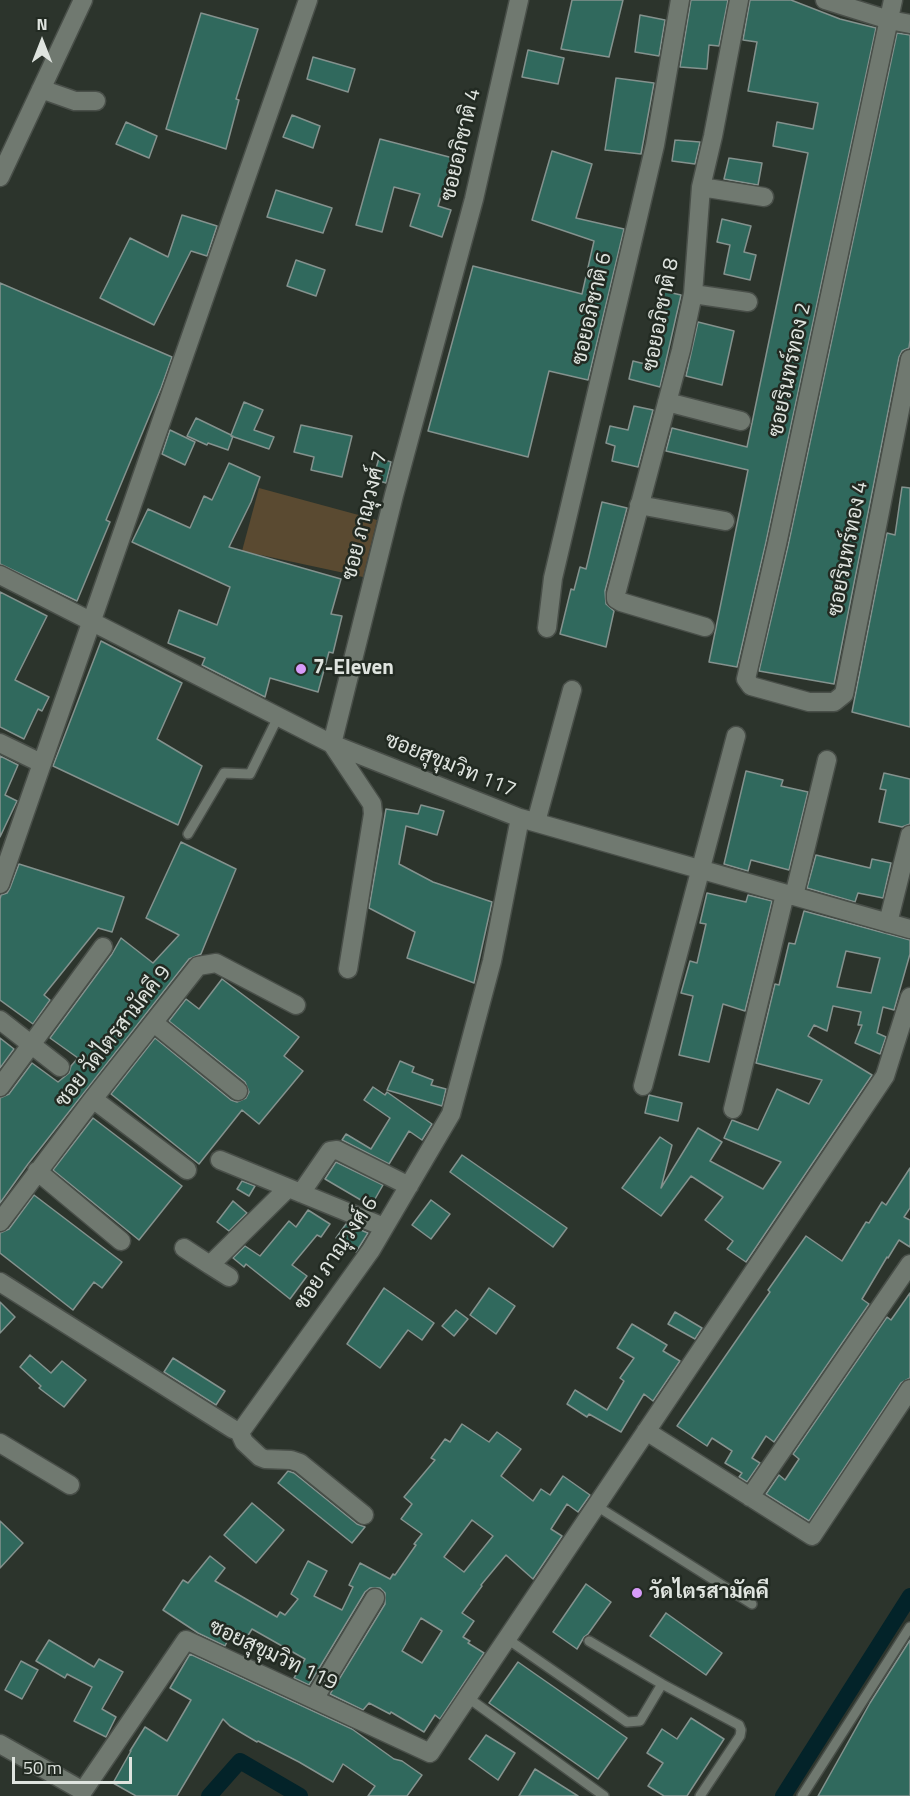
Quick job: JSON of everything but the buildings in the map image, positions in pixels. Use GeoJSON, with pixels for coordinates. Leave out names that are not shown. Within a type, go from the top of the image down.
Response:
{"type":"FeatureCollection","features":[{"type":"Feature","properties":{"kind":"street"},"geometry":{"type":"LineString","coordinates":[[0,177],[83,0]]}},
{"type":"Feature","properties":{"kind":"street"},"geometry":{"type":"LineString","coordinates":[[0,884],[7,846],[41,763],[308,0]]}},
{"type":"Feature","properties":{"kind":"street","name":"ซอยอภิชาติ 4"},"geometry":{"type":"LineString","coordinates":[[446,300],[474,199],[519,0]]}},
{"type":"Feature","properties":{"kind":"street","name":"ซอยอภิชาติ 6"},"geometry":{"type":"LineString","coordinates":[[547,627],[553,578],[655,145],[680,0]]}},
{"type":"Feature","properties":{"kind":"street","name":"ซอยอภิชาติ 8"},"geometry":{"type":"LineString","coordinates":[[705,627],[621,602],[616,598],[693,294],[702,187],[739,0]]}},
{"type":"Feature","properties":{"kind":"street"},"geometry":{"type":"LineString","coordinates":[[825,0],[889,20],[910,24]]}},
{"type":"Feature","properties":{"kind":"street"},"geometry":{"type":"LineString","coordinates":[[889,20],[893,0]]}},
{"type":"Feature","properties":{"kind":"street","name":"ซอยรินทร์ทอง 2"},"geometry":{"type":"LineString","coordinates":[[793,698],[757,689],[751,686],[746,679],[889,20]]}},
{"type":"Feature","properties":{"kind":"street"},"geometry":{"type":"LineString","coordinates":[[41,89],[75,101],[96,101]]}},
{"type":"Feature","properties":{"kind":"street"},"geometry":{"type":"LineString","coordinates":[[702,187],[764,197]]}},
{"type":"Feature","properties":{"kind":"street"},"geometry":{"type":"LineString","coordinates":[[693,294],[748,302]]}},
{"type":"Feature","properties":{"kind":"street","name":"ซอย ภาณุวงศ์ 7"},"geometry":{"type":"LineString","coordinates":[[332,744],[394,495],[446,300]]}},
{"type":"Feature","properties":{"kind":"street","name":"ซอยรินทร์ทอง 4"},"geometry":{"type":"LineString","coordinates":[[793,698],[809,702],[834,702],[844,694],[910,358]]}},
{"type":"Feature","properties":{"kind":"street"},"geometry":{"type":"LineString","coordinates":[[667,402],[741,422]]}},
{"type":"Feature","properties":{"kind":"street"},"geometry":{"type":"LineString","coordinates":[[639,505],[725,521]]}},
{"type":"Feature","properties":{"kind":"street","name":"ซอยสุขุมวิท 117"},"geometry":{"type":"LineString","coordinates":[[0,575],[332,744],[528,820],[910,929]]}},
{"type":"Feature","properties":{"kind":"street","name":"ซอย ภาณุวงศ์ 6"},"geometry":{"type":"LineString","coordinates":[[239,1431],[364,1259],[451,1114],[528,820],[572,690]]}},
{"type":"Feature","properties":{"kind":"street"},"geometry":{"type":"LineString","coordinates":[[643,1086],[736,736]]}},
{"type":"Feature","properties":{"kind":"street"},"geometry":{"type":"LineString","coordinates":[[0,742],[41,763]]}},
{"type":"Feature","properties":{"kind":"street"},"geometry":{"type":"LineString","coordinates":[[332,744],[372,804],[373,814],[348,969]]}},
{"type":"Feature","properties":{"kind":"street"},"geometry":{"type":"LineString","coordinates":[[733,1109],[827,760]]}},
{"type":"Feature","properties":{"kind":"street"},"geometry":{"type":"LineString","coordinates":[[888,923],[910,835]]}},
{"type":"Feature","properties":{"kind":"street"},"geometry":{"type":"LineString","coordinates":[[0,1087],[102,947]]}},
{"type":"Feature","properties":{"kind":"street","name":"ซอย วัดไตรสามัคคี 9"},"geometry":{"type":"LineString","coordinates":[[0,1222],[37,1171],[46,1163],[93,1099],[198,966],[216,963],[225,966],[296,1005]]}},
{"type":"Feature","properties":{"kind":"street"},"geometry":{"type":"LineString","coordinates":[[467,1697],[885,1076],[910,997]]}},
{"type":"Feature","properties":{"kind":"street"},"geometry":{"type":"LineString","coordinates":[[0,1020],[60,1067]]}},
{"type":"Feature","properties":{"kind":"street"},"geometry":{"type":"LineString","coordinates":[[154,1023],[238,1091]]}},
{"type":"Feature","properties":{"kind":"street"},"geometry":{"type":"LineString","coordinates":[[93,1099],[187,1170]]}},
{"type":"Feature","properties":{"kind":"street"},"geometry":{"type":"LineString","coordinates":[[210,1265],[294,1191],[330,1151],[337,1150],[408,1186]]}},
{"type":"Feature","properties":{"kind":"street"},"geometry":{"type":"LineString","coordinates":[[220,1161],[384,1227]]}},
{"type":"Feature","properties":{"kind":"street"},"geometry":{"type":"LineString","coordinates":[[37,1171],[121,1241]]}},
{"type":"Feature","properties":{"kind":"street"},"geometry":{"type":"LineString","coordinates":[[184,1248],[229,1277]]}},
{"type":"Feature","properties":{"kind":"street"},"geometry":{"type":"LineString","coordinates":[[750,1497],[910,1264]]}},
{"type":"Feature","properties":{"kind":"street"},"geometry":{"type":"LineString","coordinates":[[0,1282],[239,1431],[244,1442],[260,1457],[300,1463],[364,1515]]}},
{"type":"Feature","properties":{"kind":"street"},"geometry":{"type":"LineString","coordinates":[[646,1431],[812,1536],[910,1389]]}},
{"type":"Feature","properties":{"kind":"street"},"geometry":{"type":"LineString","coordinates":[[0,1443],[70,1485]]}},
{"type":"Feature","properties":{"kind":"street"},"geometry":{"type":"LineString","coordinates":[[314,1699],[375,1598]]}},
{"type":"Feature","properties":{"kind":"street","name":"ซอยสุขุมวิท 119"},"geometry":{"type":"LineString","coordinates":[[0,1744],[88,1793],[186,1640],[430,1753],[467,1697]]}},
{"type":"Feature","properties":{"kind":"lane"},"geometry":{"type":"LineString","coordinates":[[188,834],[224,773],[250,774],[278,717]]}},
{"type":"Feature","properties":{"kind":"lane"},"geometry":{"type":"LineString","coordinates":[[596,1505],[752,1604]]}},
{"type":"Feature","properties":{"kind":"lane"},"geometry":{"type":"LineString","coordinates":[[802,1796],[910,1627]]}},
{"type":"Feature","properties":{"kind":"lane"},"geometry":{"type":"LineString","coordinates":[[506,1638],[627,1722],[640,1720],[662,1684]]}},
{"type":"Feature","properties":{"kind":"lane"},"geometry":{"type":"LineString","coordinates":[[590,1641],[662,1684],[735,1723],[741,1730],[740,1736],[700,1796]]}},
{"type":"Feature","properties":{"kind":"lane"},"geometry":{"type":"LineString","coordinates":[[467,1697],[604,1796]]}},
{"type":"Feature","properties":{"kind":"shaded area"},"geometry":{"type":"Polygon","coordinates":[[[259,488],[377,520],[363,577],[242,551],[259,488]]]}},
{"type":"Feature","properties":{"kind":"waterway"},"geometry":{"type":"LineString","coordinates":[[783,1796],[910,1596]]}},
{"type":"Feature","properties":{"kind":"waterway"},"geometry":{"type":"LineString","coordinates":[[209,1796],[240,1761],[300,1796]]}},
{"type":"Feature","properties":{"kind":"place","name":"7-Eleven"},"geometry":{"type":"Point","coordinates":[301,669]}},
{"type":"Feature","properties":{"kind":"place","name":"วัดไตรสามัคคี"},"geometry":{"type":"Point","coordinates":[637,1593]}}]}
